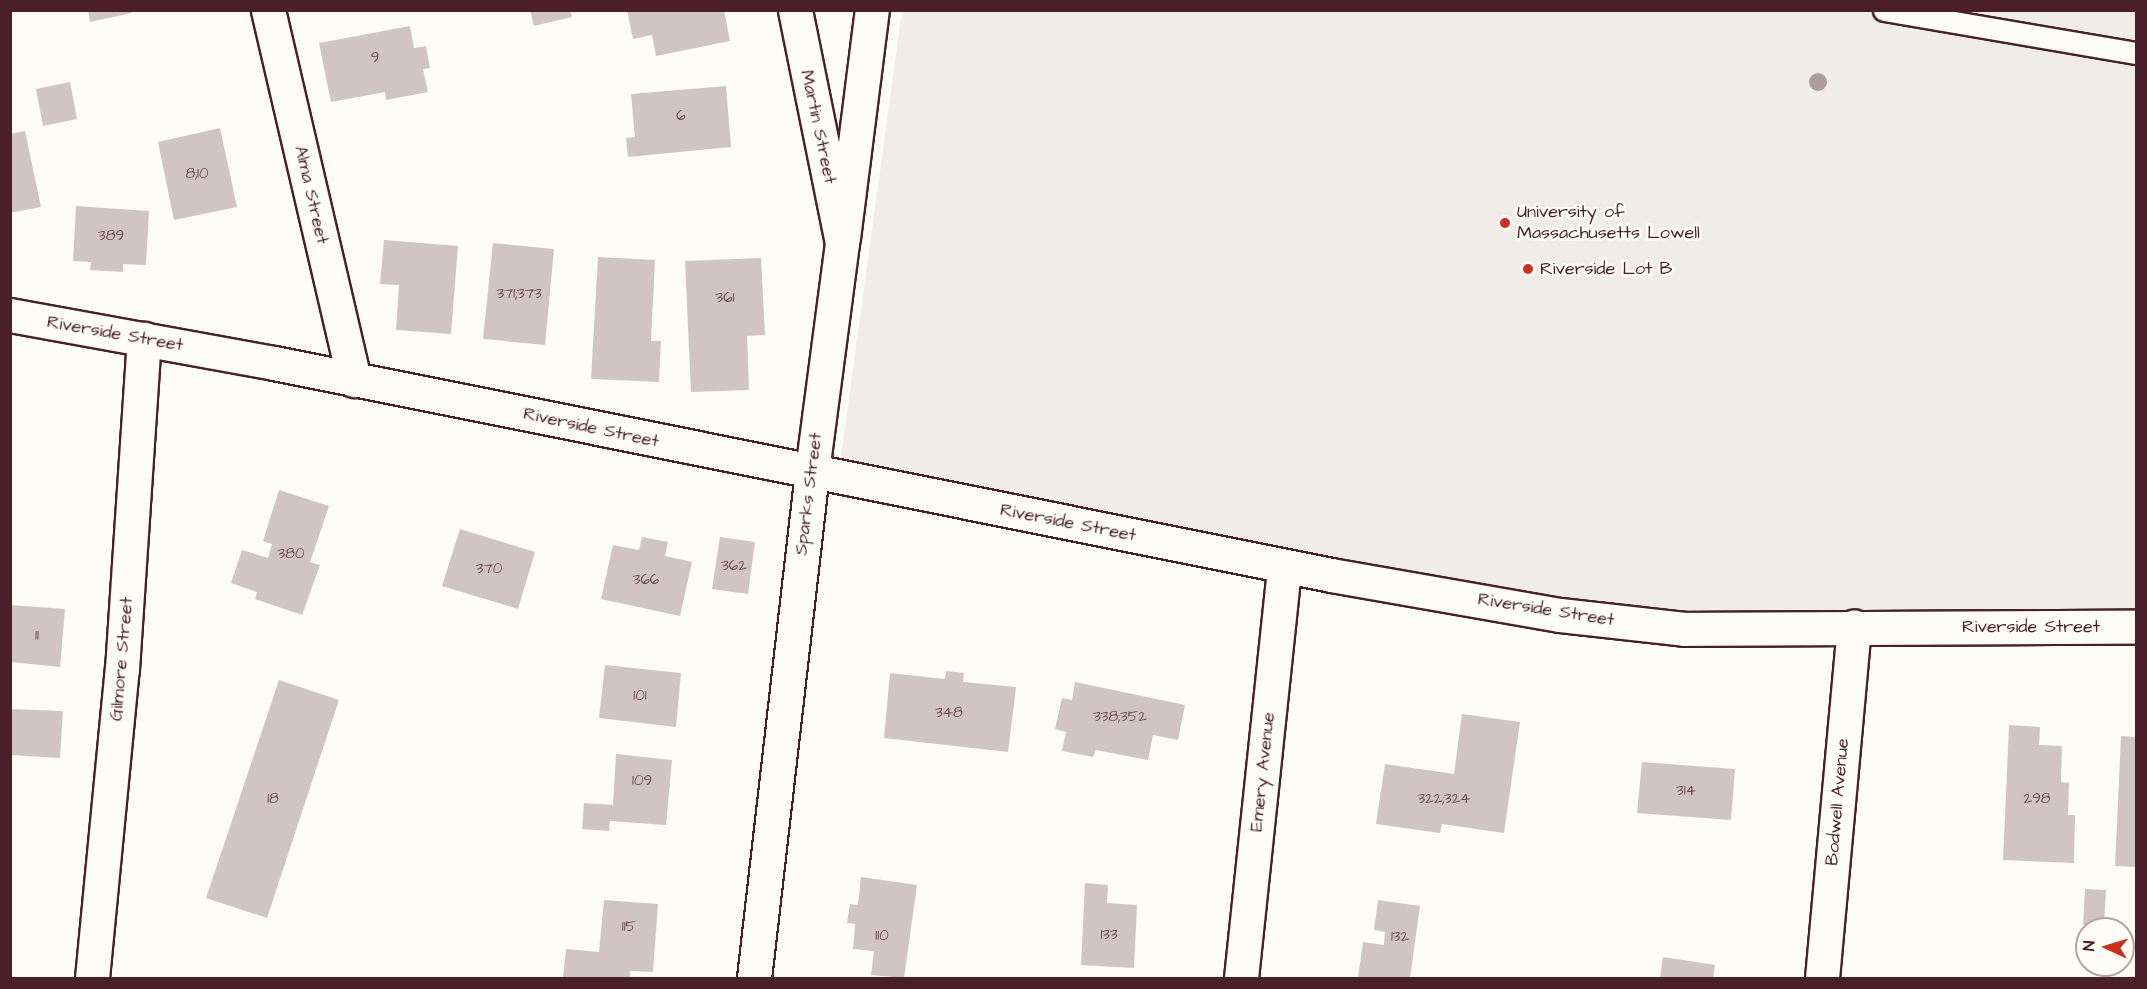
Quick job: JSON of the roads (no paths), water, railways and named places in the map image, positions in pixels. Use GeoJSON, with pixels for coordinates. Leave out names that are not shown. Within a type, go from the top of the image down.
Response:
{"type":"FeatureCollection","features":[{"type":"Feature","properties":{"kind":"street","name":"Alma Street"},"geometry":{"type":"LineString","coordinates":[[268,10],[354,380]]}},
{"type":"Feature","properties":{"kind":"street","name":"Martin Street"},"geometry":{"type":"LineString","coordinates":[[795,10],[842,243]]}},
{"type":"Feature","properties":{"kind":"street","name":"Sparks Street"},"geometry":{"type":"LineString","coordinates":[[754,978],[812,472],[872,10]]}},
{"type":"Feature","properties":{"kind":"street","name":"Riverside Street"},"geometry":{"type":"LineString","coordinates":[[10,315],[354,380],[1284,566],[1560,615],[1684,629],[1854,626],[2136,627]]}},
{"type":"Feature","properties":{"kind":"street","name":"Gilmore Street"},"geometry":{"type":"LineString","coordinates":[[92,978],[122,669],[144,339]]}},
{"type":"Feature","properties":{"kind":"street","name":"Emery Avenue"},"geometry":{"type":"LineString","coordinates":[[1242,978],[1284,566]]}},
{"type":"Feature","properties":{"kind":"street","name":"Bodwell Avenue"},"geometry":{"type":"LineString","coordinates":[[1822,978],[1854,626]]}},
{"type":"Feature","properties":{"kind":"lane"},"geometry":{"type":"LineString","coordinates":[[1884,10],[2136,53]]}},
{"type":"Feature","properties":{"kind":"place","name":"University of Massachusetts Lowell"},"geometry":{"type":"Point","coordinates":[1505,223]}},
{"type":"Feature","properties":{"kind":"place","name":"Riverside Lot B"},"geometry":{"type":"Point","coordinates":[1528,269]}}]}
